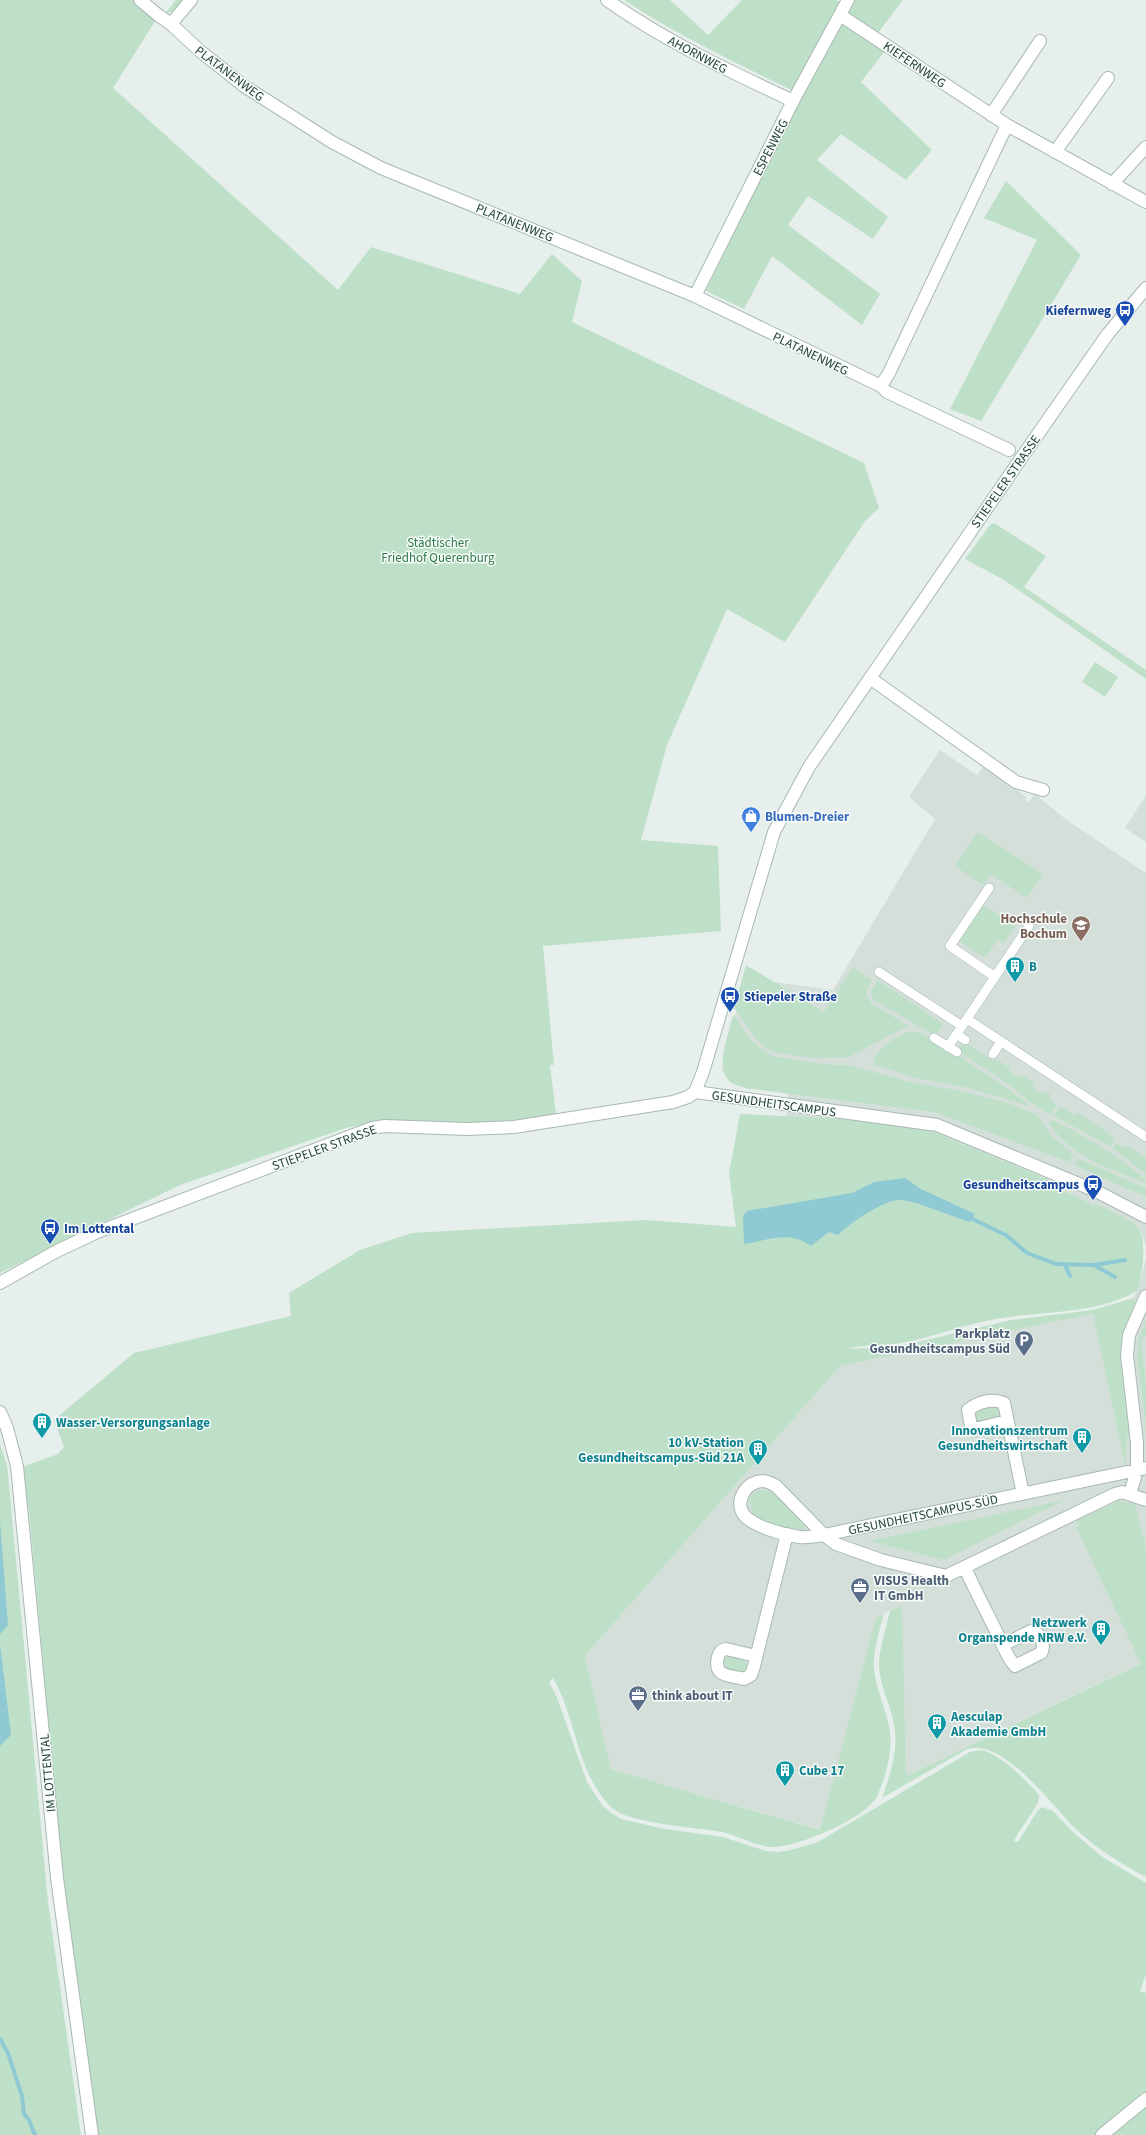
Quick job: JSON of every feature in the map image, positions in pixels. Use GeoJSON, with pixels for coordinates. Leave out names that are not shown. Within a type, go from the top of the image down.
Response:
{"type":"FeatureCollection","features":[{"type":"Feature","properties":{"kind":"street","name":"PLATANENWEG"},"geometry":{"type":"LineString","coordinates":[[140,0],[171,24],[200,51],[244,86],[332,142],[381,168],[695,296],[881,386],[887,392],[1009,450]]}},
{"type":"Feature","properties":{"kind":"street"},"geometry":{"type":"LineString","coordinates":[[171,24],[191,0]]}},
{"type":"Feature","properties":{"kind":"street","name":"AHORNWEG"},"geometry":{"type":"LineString","coordinates":[[607,0],[625,13],[685,48],[793,101]]}},
{"type":"Feature","properties":{"kind":"street","name":"ESPENWEG"},"geometry":{"type":"LineString","coordinates":[[695,296],[793,101],[848,0]]}},
{"type":"Feature","properties":{"kind":"street","name":"KIEFERNWEG"},"geometry":{"type":"LineString","coordinates":[[840,15],[990,115],[1146,202]]}},
{"type":"Feature","properties":{"kind":"street"},"geometry":{"type":"LineString","coordinates":[[990,115],[1040,41]]}},
{"type":"Feature","properties":{"kind":"street"},"geometry":{"type":"LineString","coordinates":[[1055,152],[1108,78]]}},
{"type":"Feature","properties":{"kind":"street"},"geometry":{"type":"LineString","coordinates":[[881,386],[889,373],[1007,125]]}},
{"type":"Feature","properties":{"kind":"street"},"geometry":{"type":"LineString","coordinates":[[1112,184],[1146,147]]}},
{"type":"Feature","properties":{"kind":"street","name":"STIEPELER STRASSE"},"geometry":{"type":"LineString","coordinates":[[0,1283],[55,1252],[95,1233],[372,1128],[385,1126],[468,1129],[514,1127],[673,1102],[688,1097],[695,1092],[703,1072],[720,1017],[774,832],[809,767],[1107,335],[1146,288]]}},
{"type":"Feature","properties":{"kind":"street"},"geometry":{"type":"LineString","coordinates":[[870,678],[1016,782],[1043,790]]}},
{"type":"Feature","properties":{"kind":"street"},"geometry":{"type":"LineString","coordinates":[[989,888],[950,946],[995,977]]}},
{"type":"Feature","properties":{"kind":"street"},"geometry":{"type":"LineString","coordinates":[[948,1047],[1028,926]]}},
{"type":"Feature","properties":{"kind":"street"},"geometry":{"type":"LineString","coordinates":[[879,972],[962,1026],[1002,1042],[1146,1137]]}},
{"type":"Feature","properties":{"kind":"street"},"geometry":{"type":"LineString","coordinates":[[962,1026],[965,1040]]}},
{"type":"Feature","properties":{"kind":"street"},"geometry":{"type":"LineString","coordinates":[[934,1038],[957,1052]]}},
{"type":"Feature","properties":{"kind":"street"},"geometry":{"type":"LineString","coordinates":[[993,1054],[1002,1042]]}},
{"type":"Feature","properties":{"kind":"street","name":"GESUNDHEITSCAMPUS"},"geometry":{"type":"LineString","coordinates":[[695,1092],[937,1125],[1096,1191],[1146,1217]]}},
{"type":"Feature","properties":{"kind":"street"},"geometry":{"type":"LineString","coordinates":[[1130,1494],[1141,1469],[1127,1355],[1129,1335],[1146,1296]]}},
{"type":"Feature","properties":{"kind":"street","name":"IM LOTTENTAL"},"geometry":{"type":"LineString","coordinates":[[0,1412],[7,1428],[17,1466],[56,1878],[92,2135]]}},
{"type":"Feature","properties":{"kind":"street"},"geometry":{"type":"LineString","coordinates":[[1007,1421],[1023,1494]]}},
{"type":"Feature","properties":{"kind":"street","name":"GESUNDHEITSCAMPUS-SÜD"},"geometry":{"type":"LineString","coordinates":[[1141,1469],[824,1535],[800,1537],[748,1520],[742,1512],[740,1502],[746,1488],[754,1482],[761,1481],[776,1486],[824,1535],[836,1544],[854,1551],[946,1576],[1115,1494],[1122,1492],[1146,1500]]}},
{"type":"Feature","properties":{"kind":"street"},"geometry":{"type":"LineString","coordinates":[[756,1656],[788,1534]]}},
{"type":"Feature","properties":{"kind":"street"},"geometry":{"type":"LineString","coordinates":[[965,1568],[1003,1645]]}},
{"type":"Feature","properties":{"kind":"street"},"geometry":{"type":"LineString","coordinates":[[1102,2135],[1146,2100]]}},
{"type":"Feature","properties":{"kind":"shaded area","name":"Gesundheitscampus"},"geometry":{"type":"Polygon","coordinates":[[[940,750],[977,775],[984,766],[1026,797],[1025,799],[1029,802],[1035,794],[1064,818],[1146,873],[1146,1246],[1140,1229],[1130,1222],[1097,1204],[1094,1205],[1057,1188],[1057,1183],[966,1144],[937,1133],[902,1126],[832,1118],[786,1116],[788,1093],[745,1088],[731,1082],[722,1070],[723,1057],[746,978],[833,990],[935,819],[909,797],[940,750]]]}},
{"type":"Feature","properties":{"kind":"shaded area"},"geometry":{"type":"Polygon","coordinates":[[[1146,795],[1146,842],[1125,828],[1146,795]]]}},
{"type":"Feature","properties":{"kind":"shaded area"},"geometry":{"type":"Polygon","coordinates":[[[1146,1259],[1146,1668],[1139,1664],[906,1776],[901,1605],[877,1617],[821,1830],[611,1769],[585,1656],[840,1366],[1127,1307],[1137,1291],[1146,1259]]]}},
{"type":"Feature","properties":{"kind":"green space","name":"Städtischer Friedhof Querenburg"},"geometry":{"type":"Polygon","coordinates":[[[0,0],[137,0],[157,18],[113,88],[338,290],[371,247],[520,294],[552,254],[582,281],[572,322],[864,463],[879,508],[865,521],[785,642],[727,609],[667,745],[641,840],[718,846],[721,931],[543,946],[554,1065],[550,1065],[556,1114],[490,1123],[384,1120],[346,1128],[180,1185],[0,1273],[0,0]]]}},
{"type":"Feature","properties":{"kind":"green space"},"geometry":{"type":"Polygon","coordinates":[[[176,0],[183,0],[173,11],[164,15],[176,0]]]}},
{"type":"Feature","properties":{"kind":"green space"},"geometry":{"type":"Polygon","coordinates":[[[624,0],[670,0],[708,35],[742,0],[835,0],[850,5],[854,0],[903,0],[871,42],[885,51],[861,82],[932,150],[906,180],[841,134],[817,160],[888,217],[873,239],[808,196],[788,225],[880,294],[862,325],[772,256],[744,309],[706,291],[801,95],[733,62],[667,26],[624,0]]]}},
{"type":"Feature","properties":{"kind":"green space"},"geometry":{"type":"Polygon","coordinates":[[[1006,181],[1081,255],[981,421],[950,409],[1037,240],[984,218],[1006,181]]]}},
{"type":"Feature","properties":{"kind":"green space"},"geometry":{"type":"Polygon","coordinates":[[[994,523],[1046,556],[1024,587],[1146,670],[1146,679],[1004,580],[965,559],[990,525],[994,523]]]}},
{"type":"Feature","properties":{"kind":"green space"},"geometry":{"type":"Polygon","coordinates":[[[1095,662],[1118,677],[1105,697],[1082,682],[1095,662]]]}},
{"type":"Feature","properties":{"kind":"green space"},"geometry":{"type":"Polygon","coordinates":[[[978,832],[1043,874],[1027,898],[991,874],[983,885],[955,866],[978,832]]]}},
{"type":"Feature","properties":{"kind":"green space"},"geometry":{"type":"Polygon","coordinates":[[[982,904],[1015,926],[1004,943],[998,939],[985,958],[958,940],[982,904]]]}},
{"type":"Feature","properties":{"kind":"green space"},"geometry":{"type":"Polygon","coordinates":[[[746,965],[824,1012],[853,967],[872,980],[866,993],[871,1003],[908,1026],[848,1057],[813,1058],[773,1052],[764,1047],[756,1039],[734,1008],[746,965]]]}},
{"type":"Feature","properties":{"kind":"green space"},"geometry":{"type":"Polygon","coordinates":[[[878,980],[943,1024],[936,1036],[872,999],[871,991],[878,980]]]}},
{"type":"Feature","properties":{"kind":"green space"},"geometry":{"type":"Polygon","coordinates":[[[733,1015],[752,1041],[771,1056],[831,1065],[848,1065],[914,1083],[962,1091],[1008,1103],[1036,1114],[1053,1137],[1073,1154],[1069,1162],[934,1112],[745,1088],[733,1084],[725,1075],[723,1059],[726,1040],[733,1015]]]}},
{"type":"Feature","properties":{"kind":"green space"},"geometry":{"type":"Polygon","coordinates":[[[907,1032],[918,1032],[933,1039],[1003,1085],[1030,1106],[964,1087],[916,1078],[873,1064],[878,1053],[886,1045],[907,1032]]]}},
{"type":"Feature","properties":{"kind":"green space"},"geometry":{"type":"Polygon","coordinates":[[[964,1042],[993,1061],[995,1058],[1010,1068],[1009,1071],[1018,1077],[1020,1074],[1035,1084],[1033,1088],[1042,1094],[1044,1091],[1051,1095],[1049,1099],[1057,1105],[1051,1114],[1034,1105],[1002,1080],[958,1051],[964,1042]]]}},
{"type":"Feature","properties":{"kind":"green space"},"geometry":{"type":"Polygon","coordinates":[[[1060,1106],[1075,1116],[1077,1112],[1115,1138],[1110,1146],[1054,1116],[1060,1106]]]}},
{"type":"Feature","properties":{"kind":"green space"},"geometry":{"type":"Polygon","coordinates":[[[740,1114],[832,1118],[902,1126],[937,1133],[1057,1183],[1057,1188],[1094,1205],[1097,1204],[1125,1218],[1136,1226],[1140,1230],[1143,1244],[1141,1277],[1137,1291],[1122,1298],[1107,1304],[1075,1310],[984,1321],[904,1343],[862,1346],[845,1349],[897,1347],[1011,1320],[1093,1310],[1133,1298],[1136,1303],[1121,1344],[1121,1363],[1130,1436],[1127,1436],[1126,1461],[1125,1465],[1093,1314],[840,1366],[585,1656],[611,1769],[820,1830],[876,1618],[884,1614],[875,1648],[874,1669],[889,1726],[890,1753],[886,1772],[876,1798],[859,1814],[830,1830],[799,1842],[775,1847],[768,1847],[722,1832],[663,1824],[620,1813],[611,1807],[599,1793],[591,1778],[584,1762],[561,1694],[553,1678],[549,1682],[556,1695],[587,1782],[602,1805],[621,1819],[665,1829],[723,1837],[766,1851],[778,1852],[791,1850],[818,1842],[970,1752],[983,1750],[1000,1759],[1021,1776],[1039,1795],[1037,1805],[1014,1841],[1018,1842],[1038,1810],[1042,1807],[1053,1811],[1073,1832],[1101,1856],[1146,1883],[1146,1974],[1140,1991],[1146,1993],[1146,2135],[98,2135],[61,1858],[29,1511],[22,1467],[58,1454],[64,1447],[54,1420],[134,1353],[291,1316],[289,1293],[360,1250],[412,1233],[646,1220],[736,1227],[729,1173],[740,1114]]]}},
{"type":"Feature","properties":{"kind":"green space"},"geometry":{"type":"Polygon","coordinates":[[[1052,1120],[1089,1139],[1112,1154],[1146,1180],[1146,1183],[1105,1167],[1068,1145],[1049,1123],[1052,1120]]]}},
{"type":"Feature","properties":{"kind":"green space"},"geometry":{"type":"Polygon","coordinates":[[[1116,1143],[1123,1148],[1126,1145],[1146,1158],[1146,1174],[1113,1148],[1116,1143]]]}},
{"type":"Feature","properties":{"kind":"green space"},"geometry":{"type":"Polygon","coordinates":[[[1077,1158],[1146,1188],[1146,1197],[1074,1165],[1077,1158]]]}},
{"type":"Feature","properties":{"kind":"green space"},"geometry":{"type":"Polygon","coordinates":[[[1146,1320],[1146,1333],[1141,1341],[1146,1385],[1146,1428],[1137,1357],[1139,1339],[1146,1320]]]}},
{"type":"Feature","properties":{"kind":"green space"},"geometry":{"type":"Polygon","coordinates":[[[996,1406],[1000,1413],[996,1419],[979,1422],[976,1420],[974,1415],[977,1410],[996,1406]]]}},
{"type":"Feature","properties":{"kind":"green space"},"geometry":{"type":"Polygon","coordinates":[[[0,1444],[7,1466],[9,1485],[48,1902],[81,2135],[0,2135],[0,1444]]]}},
{"type":"Feature","properties":{"kind":"green space"},"geometry":{"type":"Polygon","coordinates":[[[759,1490],[773,1493],[784,1501],[804,1523],[805,1528],[802,1531],[758,1520],[753,1515],[749,1500],[752,1494],[759,1490]]]}},
{"type":"Feature","properties":{"kind":"green space"},"geometry":{"type":"Polygon","coordinates":[[[1065,1500],[944,1560],[869,1541],[1065,1500]]]}},
{"type":"Feature","properties":{"kind":"green space"},"geometry":{"type":"Polygon","coordinates":[[[1119,1501],[1135,1504],[1146,1550],[1146,1877],[1110,1856],[1086,1838],[1027,1777],[1012,1764],[997,1754],[981,1748],[967,1749],[882,1798],[895,1753],[893,1718],[881,1681],[879,1666],[881,1645],[890,1611],[902,1605],[906,1776],[1140,1664],[1142,1666],[1076,1527],[1079,1526],[1076,1521],[1119,1501]]]}},
{"type":"Feature","properties":{"kind":"green space"},"geometry":{"type":"Polygon","coordinates":[[[729,1656],[745,1661],[748,1671],[743,1674],[725,1668],[724,1659],[729,1656]]]}},
{"type":"Feature","properties":{"kind":"water"},"geometry":{"type":"Polygon","coordinates":[[[905,1178],[921,1189],[975,1214],[970,1222],[918,1204],[895,1200],[877,1207],[838,1235],[829,1232],[811,1246],[795,1238],[787,1237],[744,1244],[743,1216],[747,1211],[852,1193],[874,1182],[905,1178]]]}},
{"type":"Feature","properties":{"kind":"water"},"geometry":{"type":"Polygon","coordinates":[[[0,1521],[8,1625],[0,1634],[0,1521]]]}},
{"type":"Feature","properties":{"kind":"water"},"geometry":{"type":"Polygon","coordinates":[[[0,1644],[11,1735],[0,1746],[0,1644]]]}},
{"type":"Feature","properties":{"kind":"waterway"},"geometry":{"type":"LineString","coordinates":[[968,1217],[1006,1235],[1027,1253],[1056,1264],[1094,1265],[1125,1260]]}},
{"type":"Feature","properties":{"kind":"waterway"},"geometry":{"type":"LineString","coordinates":[[1065,1265],[1070,1276]]}},
{"type":"Feature","properties":{"kind":"waterway"},"geometry":{"type":"LineString","coordinates":[[1094,1265],[1115,1277]]}},
{"type":"Feature","properties":{"kind":"waterway"},"geometry":{"type":"LineString","coordinates":[[0,2039],[8,2053],[22,2096],[24,2114],[29,2120],[35,2135]]}},
{"type":"Feature","properties":{"kind":"place","name":"Kiefernweg"},"geometry":{"type":"Point","coordinates":[1125,327]}},
{"type":"Feature","properties":{"kind":"place","name":"Blumen-Dreier"},"geometry":{"type":"Point","coordinates":[751,833]}},
{"type":"Feature","properties":{"kind":"place","name":"Hochschule Bochum"},"geometry":{"type":"Point","coordinates":[1081,942]}},
{"type":"Feature","properties":{"kind":"place","name":"B"},"geometry":{"type":"Point","coordinates":[1015,983]}},
{"type":"Feature","properties":{"kind":"place","name":"Stiepeler Straße"},"geometry":{"type":"Point","coordinates":[730,1013]}},
{"type":"Feature","properties":{"kind":"place","name":"Gesundheitscampus"},"geometry":{"type":"Point","coordinates":[1093,1201]}},
{"type":"Feature","properties":{"kind":"place","name":"Im Lottental"},"geometry":{"type":"Point","coordinates":[50,1245]}},
{"type":"Feature","properties":{"kind":"place","name":"Parkplatz Gesundheitscampus Süd"},"geometry":{"type":"Point","coordinates":[1024,1357]}},
{"type":"Feature","properties":{"kind":"place","name":"Wasser-Versorgungsanlage"},"geometry":{"type":"Point","coordinates":[42,1439]}},
{"type":"Feature","properties":{"kind":"place","name":"Innovationszentrum Gesundheitswirtschaft"},"geometry":{"type":"Point","coordinates":[1082,1454]}},
{"type":"Feature","properties":{"kind":"place","name":"10 kV-Station Gesundheitscampus-Süd 21A"},"geometry":{"type":"Point","coordinates":[758,1466]}},
{"type":"Feature","properties":{"kind":"place","name":"VISUS Health IT GmbH"},"geometry":{"type":"Point","coordinates":[860,1604]}},
{"type":"Feature","properties":{"kind":"place","name":"Netzwerk Organspende NRW e.V."},"geometry":{"type":"Point","coordinates":[1101,1646]}},
{"type":"Feature","properties":{"kind":"place","name":"think about IT"},"geometry":{"type":"Point","coordinates":[638,1712]}},
{"type":"Feature","properties":{"kind":"place","name":"Aesculap Akademie GmbH"},"geometry":{"type":"Point","coordinates":[937,1740]}},
{"type":"Feature","properties":{"kind":"place","name":"Cube 17"},"geometry":{"type":"Point","coordinates":[785,1787]}}]}
